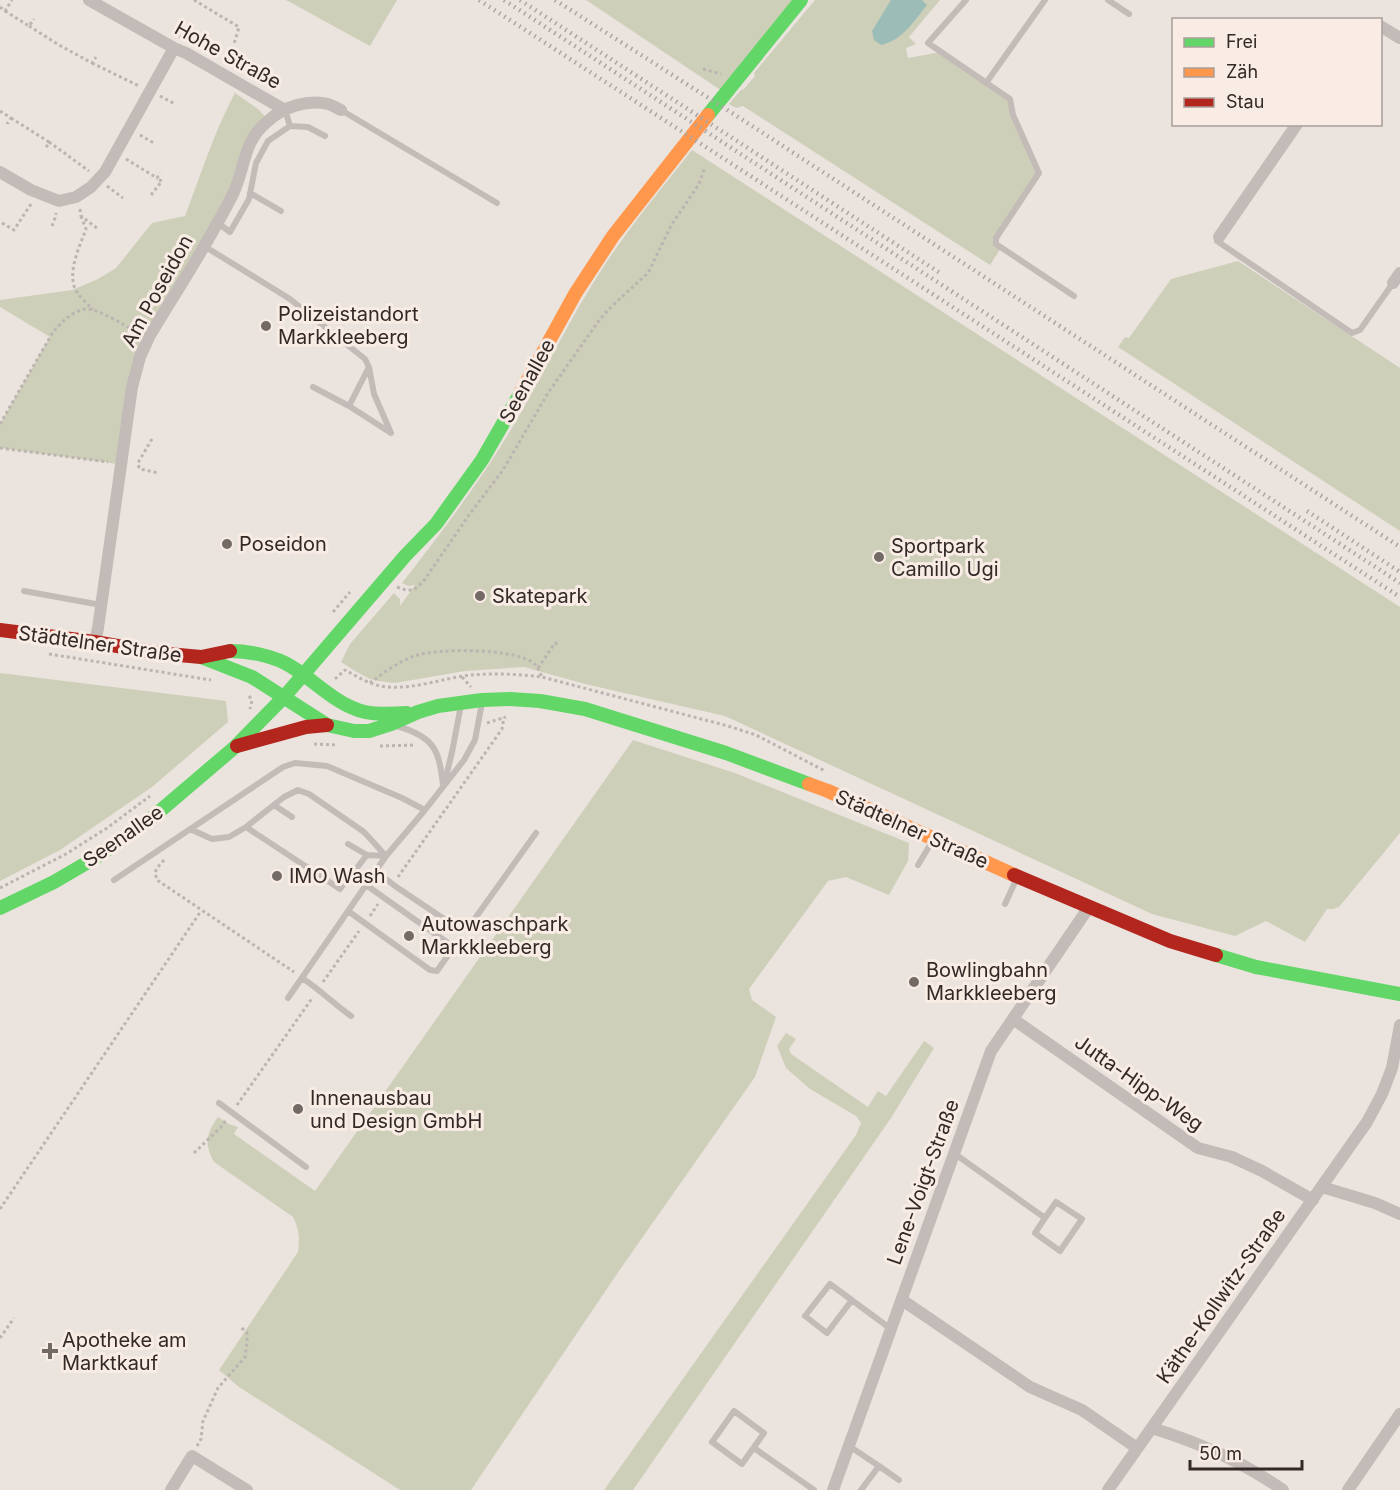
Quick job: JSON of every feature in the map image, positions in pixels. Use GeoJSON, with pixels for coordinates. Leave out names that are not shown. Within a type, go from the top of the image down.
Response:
{"type":"FeatureCollection","features":[{"type":"Feature","properties":{"kind":"street","name":"Hohe Straße"},"geometry":{"type":"LineString","coordinates":[[89,0],[177,44],[186,53],[285,110]]}},
{"type":"Feature","properties":{"kind":"street","name":"Seenallee"},"geometry":{"type":"LineString","coordinates":[[0,908],[64,876],[147,822],[235,747],[284,697],[405,556],[436,524],[482,460],[575,294],[613,236],[801,0]]}},
{"type":"Feature","properties":{"kind":"street"},"geometry":{"type":"LineString","coordinates":[[1382,27],[1400,38]]}},
{"type":"Feature","properties":{"kind":"street"},"geometry":{"type":"LineString","coordinates":[[0,172],[31,190],[59,201],[76,197],[91,187],[105,172],[177,44]]}},
{"type":"Feature","properties":{"kind":"street","name":"Am Poseidon"},"geometry":{"type":"LineString","coordinates":[[95,642],[132,387],[148,337],[204,246],[234,191],[249,143],[268,120],[285,110],[313,102],[328,104],[341,110]]}},
{"type":"Feature","properties":{"kind":"street"},"geometry":{"type":"LineString","coordinates":[[1219,237],[1296,126]]}},
{"type":"Feature","properties":{"kind":"street","name":"Städtelner Straße"},"geometry":{"type":"LineString","coordinates":[[0,630],[95,642],[157,653],[201,657],[252,676],[327,725],[354,731],[369,731],[418,712],[461,702],[510,699],[540,701],[585,709],[726,753],[828,791],[1018,877],[1170,941],[1256,967],[1400,994]]}},
{"type":"Feature","properties":{"kind":"street","name":"Städtelner Straße"},"geometry":{"type":"LineString","coordinates":[[201,657],[232,651],[268,657],[285,663],[338,700],[364,712],[389,714],[418,712]]}},
{"type":"Feature","properties":{"kind":"street","name":"Seenallee"},"geometry":{"type":"LineString","coordinates":[[235,747],[306,727],[327,725]]}},
{"type":"Feature","properties":{"kind":"street","name":"Lene-Voigt-Straße"},"geometry":{"type":"LineString","coordinates":[[833,1490],[991,1051],[1089,907]]}},
{"type":"Feature","properties":{"kind":"street","name":"Jutta-Hipp-Weg"},"geometry":{"type":"LineString","coordinates":[[1013,1019],[1198,1148],[1232,1157],[1313,1200]]}},
{"type":"Feature","properties":{"kind":"street","name":"Käthe-Kollwitz-Straße"},"geometry":{"type":"LineString","coordinates":[[1108,1490],[1367,1122],[1382,1094],[1392,1068],[1400,1025]]}},
{"type":"Feature","properties":{"kind":"street"},"geometry":{"type":"LineString","coordinates":[[1322,1187],[1375,1203],[1400,1214]]}},
{"type":"Feature","properties":{"kind":"street"},"geometry":{"type":"LineString","coordinates":[[902,1300],[1030,1386],[1082,1410],[1137,1448]]}},
{"type":"Feature","properties":{"kind":"street"},"geometry":{"type":"LineString","coordinates":[[1348,1490],[1400,1414]]}},
{"type":"Feature","properties":{"kind":"street"},"geometry":{"type":"LineString","coordinates":[[1152,1428],[1218,1452],[1259,1473],[1283,1490]]}},
{"type":"Feature","properties":{"kind":"street"},"geometry":{"type":"LineString","coordinates":[[171,1490],[192,1456],[247,1490]]}},
{"type":"Feature","properties":{"kind":"lane"},"geometry":{"type":"LineString","coordinates":[[966,0],[928,43],[1010,99],[1013,115],[1039,173],[996,238],[996,244],[1074,296]]}},
{"type":"Feature","properties":{"kind":"lane"},"geometry":{"type":"LineString","coordinates":[[986,83],[1045,0]]}},
{"type":"Feature","properties":{"kind":"lane"},"geometry":{"type":"LineString","coordinates":[[1108,0],[1129,14]]}},
{"type":"Feature","properties":{"kind":"lane"},"geometry":{"type":"LineString","coordinates":[[285,110],[290,126]]}},
{"type":"Feature","properties":{"kind":"lane"},"geometry":{"type":"LineString","coordinates":[[341,110],[497,203]]}},
{"type":"Feature","properties":{"kind":"lane"},"geometry":{"type":"LineString","coordinates":[[217,223],[230,232],[249,199],[256,163],[268,141],[290,126],[308,127],[325,136]]}},
{"type":"Feature","properties":{"kind":"lane"},"geometry":{"type":"LineString","coordinates":[[250,193],[281,212]]}},
{"type":"Feature","properties":{"kind":"lane"},"geometry":{"type":"LineString","coordinates":[[1219,237],[1217,241],[1352,333],[1360,330],[1396,278]]}},
{"type":"Feature","properties":{"kind":"lane"},"geometry":{"type":"LineString","coordinates":[[204,246],[290,299],[365,359],[369,367],[374,394],[391,433],[349,406],[313,387]]}},
{"type":"Feature","properties":{"kind":"lane"},"geometry":{"type":"LineString","coordinates":[[349,406],[369,367]]}},
{"type":"Feature","properties":{"kind":"lane"},"geometry":{"type":"LineString","coordinates":[[24,591],[101,605]]}},
{"type":"Feature","properties":{"kind":"lane"},"geometry":{"type":"LineString","coordinates":[[288,998],[386,856],[464,760],[475,740],[482,700]]}},
{"type":"Feature","properties":{"kind":"lane"},"geometry":{"type":"LineString","coordinates":[[443,785],[452,752],[461,702]]}},
{"type":"Feature","properties":{"kind":"lane"},"geometry":{"type":"LineString","coordinates":[[391,724],[418,733],[436,750],[441,762],[443,785]]}},
{"type":"Feature","properties":{"kind":"lane"},"geometry":{"type":"LineString","coordinates":[[114,880],[283,767],[295,763],[327,766],[425,810]]}},
{"type":"Feature","properties":{"kind":"lane"},"geometry":{"type":"LineString","coordinates":[[190,829],[212,838],[229,837],[297,790],[309,794],[364,832],[386,856]]}},
{"type":"Feature","properties":{"kind":"lane"},"geometry":{"type":"LineString","coordinates":[[274,805],[292,817]]}},
{"type":"Feature","properties":{"kind":"lane"},"geometry":{"type":"LineString","coordinates":[[246,827],[340,889],[367,855]]}},
{"type":"Feature","properties":{"kind":"lane"},"geometry":{"type":"LineString","coordinates":[[376,871],[450,923],[465,926],[471,924],[536,833]]}},
{"type":"Feature","properties":{"kind":"lane"},"geometry":{"type":"LineString","coordinates":[[918,865],[934,838]]}},
{"type":"Feature","properties":{"kind":"lane"},"geometry":{"type":"LineString","coordinates":[[348,844],[367,855],[386,856]]}},
{"type":"Feature","properties":{"kind":"lane"},"geometry":{"type":"LineString","coordinates":[[1005,904],[1018,877]]}},
{"type":"Feature","properties":{"kind":"lane"},"geometry":{"type":"LineString","coordinates":[[348,911],[430,970],[437,971],[451,951],[448,943],[366,885]]}},
{"type":"Feature","properties":{"kind":"lane"},"geometry":{"type":"LineString","coordinates":[[302,978],[351,1016]]}},
{"type":"Feature","properties":{"kind":"lane"},"geometry":{"type":"LineString","coordinates":[[219,1103],[306,1167]]}},
{"type":"Feature","properties":{"kind":"lane"},"geometry":{"type":"LineString","coordinates":[[954,1153],[1046,1218]]}},
{"type":"Feature","properties":{"kind":"lane"},"geometry":{"type":"LineString","coordinates":[[1056,1202],[1082,1219],[1060,1251],[1035,1233],[1046,1218],[1056,1202]]}},
{"type":"Feature","properties":{"kind":"lane"},"geometry":{"type":"LineString","coordinates":[[852,1300],[827,1333],[806,1316],[830,1284],[852,1300],[891,1329]]}},
{"type":"Feature","properties":{"kind":"lane"},"geometry":{"type":"LineString","coordinates":[[734,1411],[764,1432],[754,1448],[742,1464],[712,1442],[734,1411]]}},
{"type":"Feature","properties":{"kind":"lane"},"geometry":{"type":"LineString","coordinates":[[849,1446],[899,1480]]}},
{"type":"Feature","properties":{"kind":"lane"},"geometry":{"type":"LineString","coordinates":[[754,1448],[814,1490]]}},
{"type":"Feature","properties":{"kind":"lane"},"geometry":{"type":"LineString","coordinates":[[861,1490],[879,1466]]}},
{"type":"Feature","properties":{"kind":"path"},"geometry":{"type":"LineString","coordinates":[[5,12],[12,0]]}},
{"type":"Feature","properties":{"kind":"path"},"geometry":{"type":"LineString","coordinates":[[194,0],[239,27],[234,44]]}},
{"type":"Feature","properties":{"kind":"path"},"geometry":{"type":"LineString","coordinates":[[0,8],[59,45],[142,87]]}},
{"type":"Feature","properties":{"kind":"path"},"geometry":{"type":"LineString","coordinates":[[29,26],[34,19]]}},
{"type":"Feature","properties":{"kind":"path"},"geometry":{"type":"LineString","coordinates":[[177,44],[186,29]]}},
{"type":"Feature","properties":{"kind":"path"},"geometry":{"type":"LineString","coordinates":[[92,63],[96,57]]}},
{"type":"Feature","properties":{"kind":"path"},"geometry":{"type":"LineString","coordinates":[[703,69],[722,74]]}},
{"type":"Feature","properties":{"kind":"path"},"geometry":{"type":"LineString","coordinates":[[159,95],[175,104]]}},
{"type":"Feature","properties":{"kind":"path"},"geometry":{"type":"LineString","coordinates":[[0,111],[91,172]]}},
{"type":"Feature","properties":{"kind":"path"},"geometry":{"type":"LineString","coordinates":[[7,124],[11,118]]}},
{"type":"Feature","properties":{"kind":"path"},"geometry":{"type":"LineString","coordinates":[[138,133],[154,143]]}},
{"type":"Feature","properties":{"kind":"path"},"geometry":{"type":"LineString","coordinates":[[46,148],[49,142]]}},
{"type":"Feature","properties":{"kind":"path"},"geometry":{"type":"LineString","coordinates":[[124,158],[162,181],[152,195]]}},
{"type":"Feature","properties":{"kind":"path"},"geometry":{"type":"LineString","coordinates":[[387,578],[398,588],[408,591],[418,588],[425,579],[469,514],[503,470],[548,393],[600,319],[648,273],[672,224],[699,184],[705,166]]}},
{"type":"Feature","properties":{"kind":"path"},"geometry":{"type":"LineString","coordinates":[[80,171],[84,167]]}},
{"type":"Feature","properties":{"kind":"path"},"geometry":{"type":"LineString","coordinates":[[157,178],[160,172]]}},
{"type":"Feature","properties":{"kind":"path"},"geometry":{"type":"LineString","coordinates":[[105,185],[123,198]]}},
{"type":"Feature","properties":{"kind":"path"},"geometry":{"type":"LineString","coordinates":[[2,223],[14,230],[32,202]]}},
{"type":"Feature","properties":{"kind":"path"},"geometry":{"type":"LineString","coordinates":[[80,207],[86,229],[73,266],[74,286],[81,298],[94,310],[148,337]]}},
{"type":"Feature","properties":{"kind":"path"},"geometry":{"type":"LineString","coordinates":[[52,226],[56,218],[56,211]]}},
{"type":"Feature","properties":{"kind":"path"},"geometry":{"type":"LineString","coordinates":[[81,216],[98,229]]}},
{"type":"Feature","properties":{"kind":"path"},"geometry":{"type":"LineString","coordinates":[[0,424],[53,332],[64,319],[84,309],[94,310]]}},
{"type":"Feature","properties":{"kind":"path"},"geometry":{"type":"LineString","coordinates":[[152,439],[138,465],[140,469],[159,473]]}},
{"type":"Feature","properties":{"kind":"path"},"geometry":{"type":"LineString","coordinates":[[0,448],[121,465]]}},
{"type":"Feature","properties":{"kind":"path"},"geometry":{"type":"LineString","coordinates":[[538,668],[555,643],[560,646]]}},
{"type":"Feature","properties":{"kind":"path"},"geometry":{"type":"LineString","coordinates":[[370,683],[414,656],[431,652],[457,651],[500,652],[522,657],[533,662],[542,677]]}},
{"type":"Feature","properties":{"kind":"path"},"geometry":{"type":"LineString","coordinates":[[45,653],[211,680]]}},
{"type":"Feature","properties":{"kind":"path"},"geometry":{"type":"LineString","coordinates":[[338,676],[345,670],[370,683],[388,687],[462,677]]}},
{"type":"Feature","properties":{"kind":"path"},"geometry":{"type":"LineString","coordinates":[[247,692],[252,700],[249,711]]}},
{"type":"Feature","properties":{"kind":"path"},"geometry":{"type":"LineString","coordinates":[[479,724],[512,716]]}},
{"type":"Feature","properties":{"kind":"path"},"geometry":{"type":"LineString","coordinates":[[392,884],[502,729],[504,717]]}},
{"type":"Feature","properties":{"kind":"path"},"geometry":{"type":"LineString","coordinates":[[377,746],[413,746],[428,741]]}},
{"type":"Feature","properties":{"kind":"path"},"geometry":{"type":"LineString","coordinates":[[309,743],[342,745]]}},
{"type":"Feature","properties":{"kind":"path"},"geometry":{"type":"LineString","coordinates":[[0,888],[66,854],[107,828],[153,794]]}},
{"type":"Feature","properties":{"kind":"path"},"geometry":{"type":"LineString","coordinates":[[164,859],[155,873],[158,880],[302,978]]}},
{"type":"Feature","properties":{"kind":"path"},"geometry":{"type":"LineString","coordinates":[[194,1153],[221,1127],[383,897]]}},
{"type":"Feature","properties":{"kind":"path"},"geometry":{"type":"LineString","coordinates":[[0,1209],[201,911]]}},
{"type":"Feature","properties":{"kind":"path"},"geometry":{"type":"LineString","coordinates":[[0,1338],[14,1318]]}},
{"type":"Feature","properties":{"kind":"path"},"geometry":{"type":"LineString","coordinates":[[192,1456],[201,1439],[203,1421],[219,1388],[245,1358],[246,1333],[240,1326]]}},
{"type":"Feature","properties":{"kind":"green space"},"geometry":{"type":"Polygon","coordinates":[[[286,0],[397,0],[370,46],[286,0]]]}},
{"type":"Feature","properties":{"kind":"green space"},"geometry":{"type":"Polygon","coordinates":[[[586,0],[801,0],[725,93],[586,0]]]}},
{"type":"Feature","properties":{"kind":"green space"},"geometry":{"type":"Polygon","coordinates":[[[815,0],[940,0],[909,37],[916,44],[906,48],[908,58],[941,52],[1010,99],[1013,115],[1039,173],[996,238],[1001,248],[990,265],[743,106],[736,108],[729,104],[755,76],[754,73],[815,0]]]}},
{"type":"Feature","properties":{"kind":"green space"},"geometry":{"type":"Polygon","coordinates":[[[235,93],[258,109],[268,120],[260,129],[234,191],[149,337],[121,465],[0,448],[0,424],[50,337],[0,307],[0,300],[72,290],[98,279],[116,268],[152,223],[185,216],[214,138],[235,93]]]}},
{"type":"Feature","properties":{"kind":"green space","name":"Sportpark Camillo Ugi"},"geometry":{"type":"Polygon","coordinates":[[[692,150],[1400,607],[1400,833],[1339,907],[1327,909],[1305,942],[1266,921],[1235,936],[1152,914],[725,716],[585,684],[524,667],[465,671],[395,683],[370,679],[341,662],[350,644],[394,593],[400,599],[400,606],[415,585],[408,586],[402,583],[460,507],[500,448],[604,266],[692,150]]]}},
{"type":"Feature","properties":{"kind":"green space"},"geometry":{"type":"Polygon","coordinates":[[[1238,261],[1400,368],[1400,531],[1118,347],[1125,337],[1129,338],[1171,279],[1238,261]]]}},
{"type":"Feature","properties":{"kind":"green space"},"geometry":{"type":"Polygon","coordinates":[[[0,673],[226,701],[228,722],[152,787],[60,850],[0,881],[0,673]]]}},
{"type":"Feature","properties":{"kind":"green space"},"geometry":{"type":"Polygon","coordinates":[[[633,740],[735,773],[909,843],[908,861],[889,895],[846,877],[828,881],[749,989],[752,1000],[776,1017],[755,1077],[621,1268],[471,1490],[400,1490],[239,1387],[219,1370],[298,1252],[299,1238],[293,1217],[214,1162],[208,1144],[209,1134],[218,1117],[238,1127],[234,1134],[315,1191],[633,740]]]}},
{"type":"Feature","properties":{"kind":"green space"},"geometry":{"type":"Polygon","coordinates":[[[786,1033],[796,1039],[789,1049],[791,1054],[868,1107],[878,1091],[886,1096],[924,1041],[934,1048],[891,1118],[633,1490],[604,1490],[856,1135],[861,1123],[856,1116],[810,1089],[786,1068],[777,1046],[786,1033]]]}},
{"type":"Feature","properties":{"kind":"water"},"geometry":{"type":"Polygon","coordinates":[[[891,0],[922,0],[927,5],[902,34],[889,43],[881,45],[874,40],[872,31],[891,0]]]}},
{"type":"Feature","properties":{"kind":"railway"},"geometry":{"type":"LineString","coordinates":[[479,0],[1400,597]]}},
{"type":"Feature","properties":{"kind":"railway"},"geometry":{"type":"LineString","coordinates":[[504,0],[1400,583]]}},
{"type":"Feature","properties":{"kind":"railway"},"geometry":{"type":"LineString","coordinates":[[520,0],[940,273]]}},
{"type":"Feature","properties":{"kind":"railway"},"geometry":{"type":"LineString","coordinates":[[555,0],[1400,547]]}},
{"type":"Feature","properties":{"kind":"railway"},"geometry":{"type":"LineString","coordinates":[[1307,511],[1400,572]]}},
{"type":"Feature","properties":{"kind":"traffic: fast"},"geometry":{"type":"LineString","coordinates":[[708,115],[801,0]]}},
{"type":"Feature","properties":{"kind":"traffic: fast"},"geometry":{"type":"LineString","coordinates":[[0,908],[54,882],[95,858],[147,822],[235,747],[284,697],[405,556],[436,524],[482,460],[520,394]]}},
{"type":"Feature","properties":{"kind":"traffic: fast"},"geometry":{"type":"LineString","coordinates":[[230,651],[258,654],[285,663],[333,697],[365,712],[407,713]]}},
{"type":"Feature","properties":{"kind":"traffic: fast"},"geometry":{"type":"LineString","coordinates":[[201,657],[252,677],[327,725],[354,731],[369,731],[438,706],[482,700],[540,701],[585,709],[726,753],[809,784]]}},
{"type":"Feature","properties":{"kind":"traffic: fast"},"geometry":{"type":"LineString","coordinates":[[1216,955],[1256,967],[1400,994]]}},
{"type":"Feature","properties":{"kind":"traffic: slow"},"geometry":{"type":"LineString","coordinates":[[520,394],[575,294],[613,236],[708,115]]}},
{"type":"Feature","properties":{"kind":"traffic: slow"},"geometry":{"type":"LineString","coordinates":[[809,784],[1014,875]]}},
{"type":"Feature","properties":{"kind":"traffic: jam"},"geometry":{"type":"LineString","coordinates":[[0,630],[95,642],[157,653],[201,657],[230,651]]}},
{"type":"Feature","properties":{"kind":"traffic: jam"},"geometry":{"type":"LineString","coordinates":[[237,746],[306,727],[327,725]]}},
{"type":"Feature","properties":{"kind":"traffic: jam"},"geometry":{"type":"LineString","coordinates":[[1014,875],[1170,941],[1216,955]]}},
{"type":"Feature","properties":{"kind":"place","name":"Polizeistandort Markkleeberg"},"geometry":{"type":"Point","coordinates":[266,326]}},
{"type":"Feature","properties":{"kind":"place","name":"Poseidon"},"geometry":{"type":"Point","coordinates":[227,544]}},
{"type":"Feature","properties":{"kind":"place","name":"Sportpark Camillo Ugi"},"geometry":{"type":"Point","coordinates":[879,557]}},
{"type":"Feature","properties":{"kind":"place","name":"Skatepark"},"geometry":{"type":"Point","coordinates":[480,596]}},
{"type":"Feature","properties":{"kind":"place","name":"IMO Wash"},"geometry":{"type":"Point","coordinates":[277,876]}},
{"type":"Feature","properties":{"kind":"place","name":"Autowaschpark Markkleeberg"},"geometry":{"type":"Point","coordinates":[409,936]}},
{"type":"Feature","properties":{"kind":"place","name":"Bowlingbahn Markkleeberg"},"geometry":{"type":"Point","coordinates":[914,982]}},
{"type":"Feature","properties":{"kind":"place","name":"Innenausbau und Design GmbH"},"geometry":{"type":"Point","coordinates":[298,1109]}},
{"type":"Feature","properties":{"kind":"place","name":"Apotheke am Marktkauf"},"geometry":{"type":"Point","coordinates":[50,1351]}}]}
